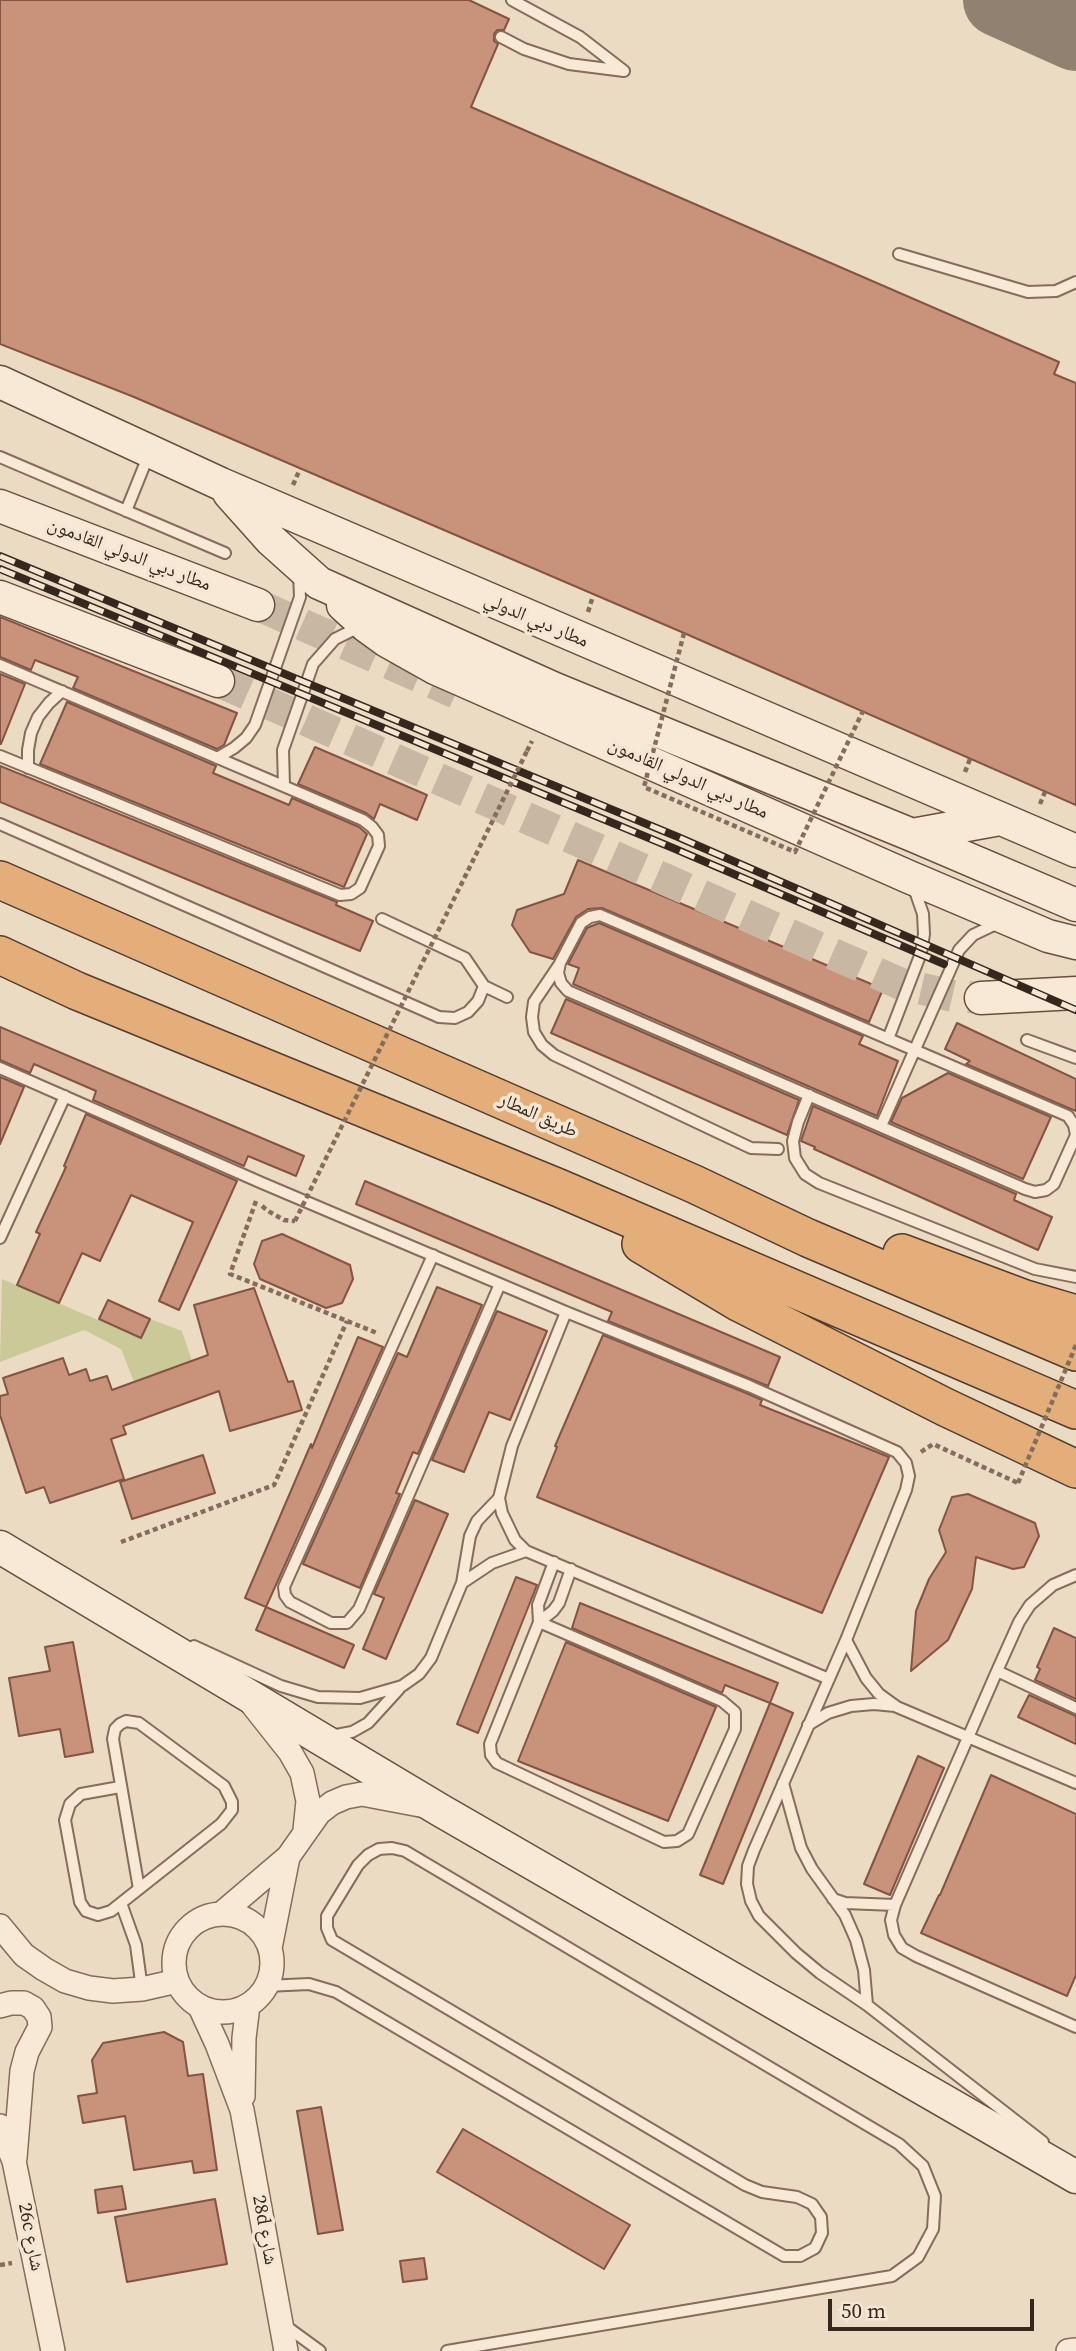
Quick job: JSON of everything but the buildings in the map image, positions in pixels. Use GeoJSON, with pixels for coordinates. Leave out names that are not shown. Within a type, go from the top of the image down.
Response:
{"type":"FeatureCollection","features":[{"type":"Feature","properties":{"kind":"highway","name":"طريق المطار"},"geometry":{"type":"LineString","coordinates":[[0,880],[694,1184],[808,1238],[1076,1352]]}},
{"type":"Feature","properties":{"kind":"highway"},"geometry":{"type":"LineString","coordinates":[[0,955],[77,991],[559,1188],[1076,1410]]}},
{"type":"Feature","properties":{"kind":"highway"},"geometry":{"type":"LineString","coordinates":[[559,1188],[648,1249],[740,1303],[945,1407],[1076,1469]]}},
{"type":"Feature","properties":{"kind":"highway"},"geometry":{"type":"LineString","coordinates":[[808,1238],[878,1245],[1025,1299],[1076,1314]]}},
{"type":"Feature","properties":{"kind":"main road","name":"مطار دبي الدولي"},"geometry":{"type":"LineString","coordinates":[[0,382],[221,484],[1076,851]]}},
{"type":"Feature","properties":{"kind":"main road","name":"مطار دبي الدولي القادمون"},"geometry":{"type":"LineString","coordinates":[[221,484],[271,540],[308,574],[365,625],[411,656],[909,877],[1076,959]]}},
{"type":"Feature","properties":{"kind":"main road","name":"مطار دبي الدولي القادمون"},"geometry":{"type":"LineString","coordinates":[[0,506],[258,605]]}},
{"type":"Feature","properties":{"kind":"main road","name":"مطار دبي الدولي القادمون"},"geometry":{"type":"LineString","coordinates":[[308,574],[555,689],[904,832]]}},
{"type":"Feature","properties":{"kind":"main road"},"geometry":{"type":"LineString","coordinates":[[0,597],[218,681]]}},
{"type":"Feature","properties":{"kind":"main road"},"geometry":{"type":"LineString","coordinates":[[904,832],[1000,819]]}},
{"type":"Feature","properties":{"kind":"main road"},"geometry":{"type":"LineString","coordinates":[[904,832],[1076,905]]}},
{"type":"Feature","properties":{"kind":"main road","name":"مطار دبي الدولي القادمون"},"geometry":{"type":"LineString","coordinates":[[1003,925],[1076,943]]}},
{"type":"Feature","properties":{"kind":"main road"},"geometry":{"type":"LineString","coordinates":[[981,998],[1076,993]]}},
{"type":"Feature","properties":{"kind":"main road"},"geometry":{"type":"LineString","coordinates":[[0,1547],[440,1810],[1076,2178]]}},
{"type":"Feature","properties":{"kind":"street"},"geometry":{"type":"LineString","coordinates":[[240,1690],[290,1752],[302,1773],[308,1801],[305,1830]]}},
{"type":"Feature","properties":{"kind":"street"},"geometry":{"type":"LineString","coordinates":[[221,1914],[288,1857],[305,1830],[319,1813],[332,1803],[362,1794],[440,1810]]}},
{"type":"Feature","properties":{"kind":"street"},"geometry":{"type":"LineString","coordinates":[[270,1948],[256,1927],[234,1915],[206,1917],[192,1925],[175,1951],[177,1982],[186,1996],[200,2007],[219,2012],[239,2010],[259,1997],[272,1968],[270,1948],[288,1857]]}},
{"type":"Feature","properties":{"kind":"street"},"geometry":{"type":"LineString","coordinates":[[0,1926],[24,1955],[44,1969],[89,1988],[113,1991],[177,1982]]}},
{"type":"Feature","properties":{"kind":"street"},"geometry":{"type":"LineString","coordinates":[[0,2006],[24,2003],[33,2008],[39,2017],[40,2026],[27,2052],[22,2071],[14,2161]]}},
{"type":"Feature","properties":{"kind":"street","name":"28d شارع"},"geometry":{"type":"LineString","coordinates":[[242,2110],[244,2038],[248,2005]]}},
{"type":"Feature","properties":{"kind":"street","name":"28d شارع"},"geometry":{"type":"LineString","coordinates":[[200,2007],[218,2044],[242,2110],[286,2351]]}},
{"type":"Feature","properties":{"kind":"street","name":"26c شارع"},"geometry":{"type":"LineString","coordinates":[[0,2126],[14,2161],[53,2351]]}},
{"type":"Feature","properties":{"kind":"street"},"geometry":{"type":"LineString","coordinates":[[1068,2351],[1076,2350]]}},
{"type":"Feature","properties":{"kind":"lane"},"geometry":{"type":"LineString","coordinates":[[501,37],[524,49],[569,64],[624,71],[580,37],[512,0]]}},
{"type":"Feature","properties":{"kind":"lane"},"geometry":{"type":"LineString","coordinates":[[899,254],[1028,292],[1056,291],[1076,282]]}},
{"type":"Feature","properties":{"kind":"lane"},"geometry":{"type":"LineString","coordinates":[[126,511],[150,452]]}},
{"type":"Feature","properties":{"kind":"lane"},"geometry":{"type":"LineString","coordinates":[[0,457],[225,553]]}},
{"type":"Feature","properties":{"kind":"lane"},"geometry":{"type":"LineString","coordinates":[[217,758],[246,738],[255,725],[300,597],[300,581],[308,574]]}},
{"type":"Feature","properties":{"kind":"lane"},"geometry":{"type":"LineString","coordinates":[[284,786],[283,750],[313,664],[335,639],[365,625]]}},
{"type":"Feature","properties":{"kind":"lane"},"geometry":{"type":"LineString","coordinates":[[0,665],[363,820],[378,835],[379,846],[360,888],[351,894],[340,895],[0,756]]}},
{"type":"Feature","properties":{"kind":"lane"},"geometry":{"type":"LineString","coordinates":[[28,768],[31,733],[38,717],[62,691]]}},
{"type":"Feature","properties":{"kind":"lane"},"geometry":{"type":"LineString","coordinates":[[0,824],[439,1017],[455,1017],[468,1012],[478,1001],[484,986]]}},
{"type":"Feature","properties":{"kind":"lane"},"geometry":{"type":"LineString","coordinates":[[888,1039],[921,953],[924,934],[923,914],[909,877]]}},
{"type":"Feature","properties":{"kind":"lane"},"geometry":{"type":"LineString","coordinates":[[561,962],[558,973],[561,983],[577,996],[1035,1192],[1046,1190],[1054,1184],[1076,1135],[1068,1116],[600,915],[581,923],[561,962],[534,1002],[533,1025],[541,1045],[554,1055],[751,1148],[778,1149]]}},
{"type":"Feature","properties":{"kind":"lane"},"geometry":{"type":"LineString","coordinates":[[382,919],[465,958],[484,986],[507,997]]}},
{"type":"Feature","properties":{"kind":"lane"},"geometry":{"type":"LineString","coordinates":[[881,1126],[959,950],[973,935],[991,925],[1003,925]]}},
{"type":"Feature","properties":{"kind":"lane"},"geometry":{"type":"LineString","coordinates":[[1027,1040],[1076,1058]]}},
{"type":"Feature","properties":{"kind":"lane"},"geometry":{"type":"LineString","coordinates":[[0,1068],[500,1284],[749,1386],[897,1452],[906,1463],[909,1476],[906,1490],[846,1640],[748,1866],[747,1884],[751,1901],[760,1916],[820,1973],[867,2005],[1076,2168]]}},
{"type":"Feature","properties":{"kind":"lane"},"geometry":{"type":"LineString","coordinates":[[0,1238],[65,1096]]}},
{"type":"Feature","properties":{"kind":"lane"},"geometry":{"type":"LineString","coordinates":[[810,1096],[793,1141],[795,1158],[805,1174],[819,1183],[1035,1269],[1076,1277]]}},
{"type":"Feature","properties":{"kind":"lane"},"geometry":{"type":"LineString","coordinates":[[433,1255],[285,1587],[289,1602],[331,1623],[347,1623],[359,1609],[500,1284]]}},
{"type":"Feature","properties":{"kind":"lane"},"geometry":{"type":"LineString","coordinates":[[566,1312],[512,1446],[499,1498],[507,1527],[526,1551],[829,1679]]}},
{"type":"Feature","properties":{"kind":"lane"},"geometry":{"type":"LineString","coordinates":[[314,1735],[337,1736],[352,1732],[368,1723],[402,1686],[419,1674],[431,1658],[462,1583],[470,1536],[477,1521],[499,1498]]}},
{"type":"Feature","properties":{"kind":"lane"},"geometry":{"type":"LineString","coordinates":[[462,1583],[492,1563],[526,1551]]}},
{"type":"Feature","properties":{"kind":"lane"},"geometry":{"type":"LineString","coordinates":[[539,1622],[722,1701],[735,1712],[735,1729],[688,1834],[677,1841],[664,1842],[497,1763],[491,1755],[490,1744],[539,1622],[538,1605],[554,1562]]}},
{"type":"Feature","properties":{"kind":"lane"},"geometry":{"type":"LineString","coordinates":[[539,1622],[554,1611],[559,1603],[571,1570]]}},
{"type":"Feature","properties":{"kind":"lane"},"geometry":{"type":"LineString","coordinates":[[1076,1575],[1053,1585],[1030,1605],[1018,1622],[895,1905],[891,1920],[894,1935],[902,1948],[1076,2027]]}},
{"type":"Feature","properties":{"kind":"lane"},"geometry":{"type":"LineString","coordinates":[[129,1622],[177,1639],[297,1692],[318,1697],[349,1699],[379,1694],[402,1686]]}},
{"type":"Feature","properties":{"kind":"lane"},"geometry":{"type":"LineString","coordinates":[[846,1640],[866,1678],[879,1694],[898,1707],[1076,1783]]}},
{"type":"Feature","properties":{"kind":"lane"},"geometry":{"type":"LineString","coordinates":[[997,1671],[1076,1708]]}},
{"type":"Feature","properties":{"kind":"lane"},"geometry":{"type":"LineString","coordinates":[[808,1725],[828,1713],[851,1706],[874,1704],[898,1707]]}},
{"type":"Feature","properties":{"kind":"lane"},"geometry":{"type":"LineString","coordinates":[[120,1787],[81,1794],[70,1804],[65,1820],[83,1907],[98,1916],[111,1912],[221,1824],[232,1811],[232,1802],[224,1786],[139,1723],[133,1721],[120,1724],[113,1734],[139,1889]]}},
{"type":"Feature","properties":{"kind":"lane"},"geometry":{"type":"LineString","coordinates":[[783,1783],[802,1848],[812,1869],[845,1915],[856,1940],[864,1970],[867,2005]]}},
{"type":"Feature","properties":{"kind":"lane"},"geometry":{"type":"LineString","coordinates":[[266,1986],[309,1984],[336,1992],[784,2256],[800,2256],[815,2248],[822,2233],[821,2217],[812,2204],[797,2197],[762,2192],[745,2185],[332,1940],[327,1928],[327,1916],[358,1865],[379,1849],[405,1851],[899,2144],[923,2166],[935,2196],[933,2229],[918,2257],[892,2276],[447,2351]]}},
{"type":"Feature","properties":{"kind":"lane"},"geometry":{"type":"LineString","coordinates":[[833,1899],[845,1903],[895,1905]]}},
{"type":"Feature","properties":{"kind":"lane"},"geometry":{"type":"LineString","coordinates":[[121,1903],[136,1945],[142,1989]]}},
{"type":"Feature","properties":{"kind":"lane"},"geometry":{"type":"LineString","coordinates":[[281,2322],[320,2351]]}},
{"type":"Feature","properties":{"kind":"path"},"geometry":{"type":"LineString","coordinates":[[586,616],[593,596]]}},
{"type":"Feature","properties":{"kind":"path"},"geometry":{"type":"LineString","coordinates":[[684,633],[644,787],[657,793],[796,852],[863,711]]}},
{"type":"Feature","properties":{"kind":"path"},"geometry":{"type":"LineString","coordinates":[[257,1200],[268,1211],[285,1220],[295,1221],[527,751]]}},
{"type":"Feature","properties":{"kind":"path"},"geometry":{"type":"LineString","coordinates":[[262,1182],[230,1274],[394,1340]]}},
{"type":"Feature","properties":{"kind":"path"},"geometry":{"type":"LineString","coordinates":[[121,1542],[274,1485],[347,1321]]}},
{"type":"Feature","properties":{"kind":"path"},"geometry":{"type":"LineString","coordinates":[[933,1444],[1017,1483],[1076,1345]]}},
{"type":"Feature","properties":{"kind":"shaded area"},"geometry":{"type":"Polygon","coordinates":[[[2,1279],[140,1338],[150,1319],[182,1331],[192,1361],[134,1382],[121,1349],[84,1330],[0,1362],[2,1279]]]}},
{"type":"Feature","properties":{"kind":"taxiway"},"geometry":{"type":"LineString","coordinates":[[1000,0],[1076,34]]}},
{"type":"Feature","properties":{"kind":"tunnel"},"geometry":{"type":"LineString","coordinates":[[258,605],[456,693]]}},
{"type":"Feature","properties":{"kind":"tunnel"},"geometry":{"type":"LineString","coordinates":[[218,681],[901,984],[953,996],[981,998]]}},
{"type":"Feature","properties":{"kind":"railway"},"geometry":{"type":"LineString","coordinates":[[0,556],[678,837],[1076,1010]]}},
{"type":"Feature","properties":{"kind":"railway"},"geometry":{"type":"LineString","coordinates":[[0,569],[673,848],[944,964]]}}]}
